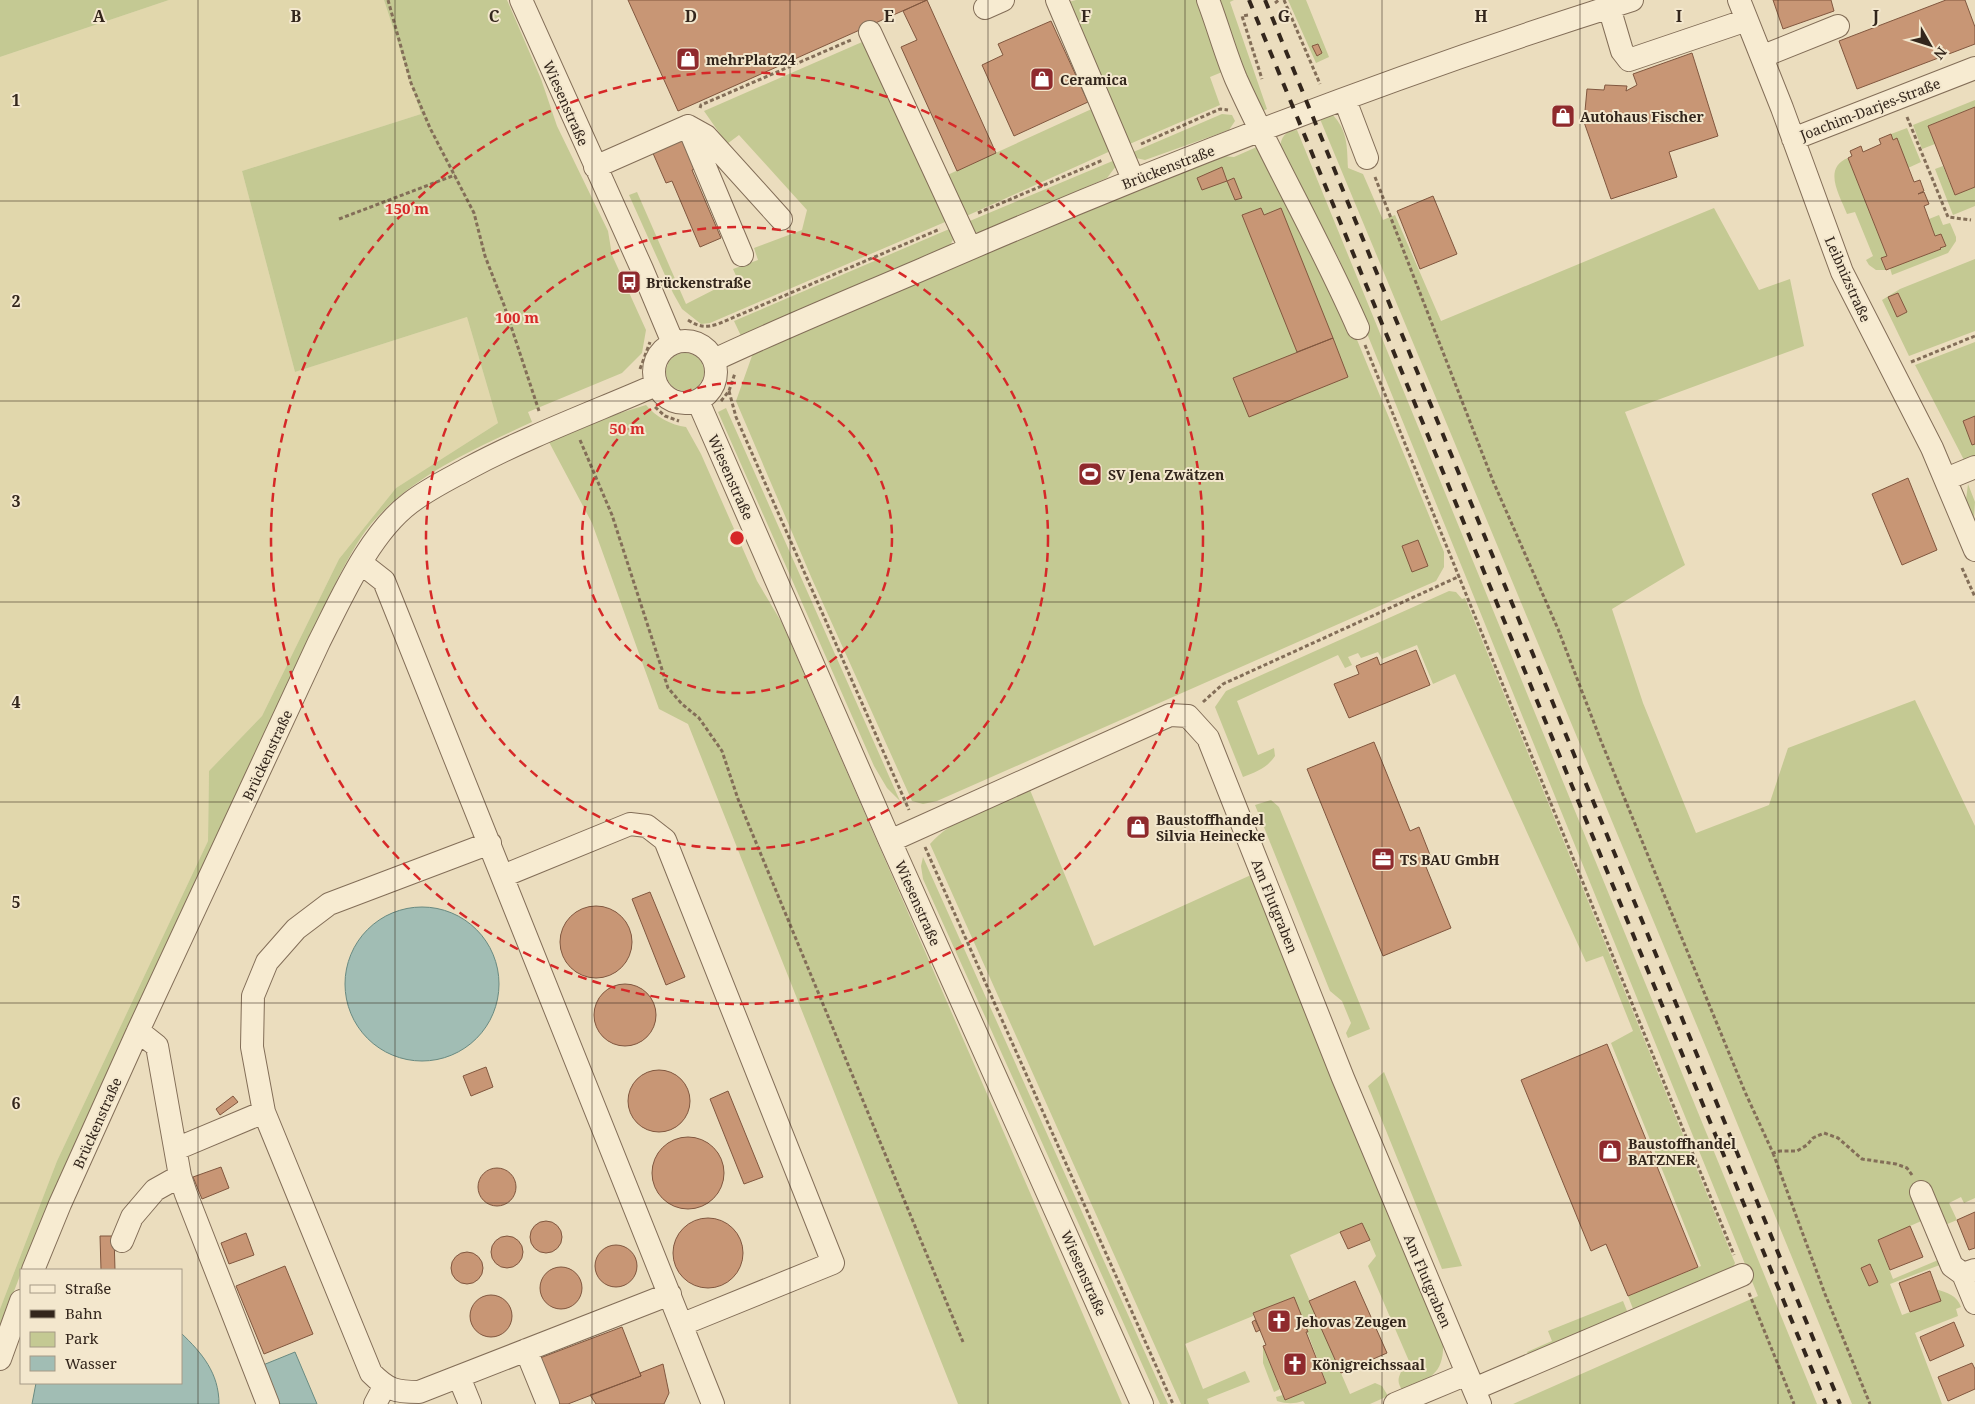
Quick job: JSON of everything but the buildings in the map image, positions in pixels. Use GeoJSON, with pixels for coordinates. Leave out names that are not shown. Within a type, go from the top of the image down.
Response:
{"type":"FeatureCollection","features":[{"type":"Feature","properties":{"kind":"street","name":"Wiesenstraße"},"geometry":{"type":"LineString","coordinates":[[521,0],[674,343]]}},
{"type":"Feature","properties":{"kind":"street"},"geometry":{"type":"LineString","coordinates":[[1057,0],[1133,179]]}},
{"type":"Feature","properties":{"kind":"street"},"geometry":{"type":"LineString","coordinates":[[1208,0],[1236,77],[1336,276],[1358,328]]}},
{"type":"Feature","properties":{"kind":"street","name":"Brückenstraße"},"geometry":{"type":"LineString","coordinates":[[714,360],[1258,124],[1345,100],[1524,35],[1632,0]]}},
{"type":"Feature","properties":{"kind":"street"},"geometry":{"type":"LineString","coordinates":[[1609,7],[1622,51],[1629,60],[1743,10]]}},
{"type":"Feature","properties":{"kind":"street","name":"Leibnizstraße"},"geometry":{"type":"LineString","coordinates":[[1743,10],[1842,272],[1946,479],[1975,550]]}},
{"type":"Feature","properties":{"kind":"street"},"geometry":{"type":"LineString","coordinates":[[1771,53],[1838,26]]}},
{"type":"Feature","properties":{"kind":"street"},"geometry":{"type":"LineString","coordinates":[[870,32],[970,248]]}},
{"type":"Feature","properties":{"kind":"street","name":"Joachim-Darjes-Straße"},"geometry":{"type":"LineString","coordinates":[[1793,139],[1975,68]]}},
{"type":"Feature","properties":{"kind":"street"},"geometry":{"type":"LineString","coordinates":[[1345,100],[1367,158]]}},
{"type":"Feature","properties":{"kind":"street"},"geometry":{"type":"LineString","coordinates":[[595,166],[688,126]]}},
{"type":"Feature","properties":{"kind":"street"},"geometry":{"type":"LineString","coordinates":[[688,126],[706,136],[782,219]]}},
{"type":"Feature","properties":{"kind":"street"},"geometry":{"type":"LineString","coordinates":[[688,126],[742,255]]}},
{"type":"Feature","properties":{"kind":"street"},"geometry":{"type":"LineString","coordinates":[[692,342],[701,345],[714,360],[716,369],[712,388],[706,396],[698,401],[678,403],[669,399],[647,380],[654,375],[654,366],[658,356],[674,343],[692,342]]}},
{"type":"Feature","properties":{"kind":"street","name":"Brückenstraße"},"geometry":{"type":"LineString","coordinates":[[33,1269],[60,1204],[138,1032],[319,642],[361,563],[389,524],[410,503],[452,477],[496,454],[572,421],[647,380]]}},
{"type":"Feature","properties":{"kind":"street","name":"Wiesenstraße"},"geometry":{"type":"LineString","coordinates":[[698,401],[890,841],[1142,1404]]}},
{"type":"Feature","properties":{"kind":"street"},"geometry":{"type":"LineString","coordinates":[[1946,479],[1975,467]]}},
{"type":"Feature","properties":{"kind":"street"},"geometry":{"type":"LineString","coordinates":[[361,563],[384,581],[683,1324],[713,1404]]}},
{"type":"Feature","properties":{"kind":"street"},"geometry":{"type":"LineString","coordinates":[[890,841],[1170,716],[1188,716]]}},
{"type":"Feature","properties":{"kind":"street","name":"Am Flutgraben"},"geometry":{"type":"LineString","coordinates":[[1188,716],[1208,738],[1343,1078],[1474,1389]]}},
{"type":"Feature","properties":{"kind":"street"},"geometry":{"type":"LineString","coordinates":[[503,876],[630,824],[647,826],[665,840],[833,1263],[683,1324]]}},
{"type":"Feature","properties":{"kind":"street"},"geometry":{"type":"LineString","coordinates":[[490,843],[329,904],[296,929],[267,962],[253,996],[252,1047],[264,1112],[380,1395],[419,1392],[670,1294]]}},
{"type":"Feature","properties":{"kind":"street"},"geometry":{"type":"LineString","coordinates":[[138,1032],[156,1046],[180,1176],[268,1404]]}},
{"type":"Feature","properties":{"kind":"street"},"geometry":{"type":"LineString","coordinates":[[176,1149],[264,1112]]}},
{"type":"Feature","properties":{"kind":"street"},"geometry":{"type":"LineString","coordinates":[[122,1241],[132,1217],[155,1190],[180,1176]]}},
{"type":"Feature","properties":{"kind":"street"},"geometry":{"type":"LineString","coordinates":[[1922,1192],[1952,1266],[1969,1272],[1975,1303]]}},
{"type":"Feature","properties":{"kind":"street"},"geometry":{"type":"LineString","coordinates":[[1395,1404],[1474,1389],[1742,1275]]}},
{"type":"Feature","properties":{"kind":"street"},"geometry":{"type":"LineString","coordinates":[[0,1359],[20,1304]]}},
{"type":"Feature","properties":{"kind":"street"},"geometry":{"type":"LineString","coordinates":[[526,1350],[548,1404]]}},
{"type":"Feature","properties":{"kind":"street"},"geometry":{"type":"LineString","coordinates":[[459,1377],[470,1404]]}},
{"type":"Feature","properties":{"kind":"path"},"geometry":{"type":"LineString","coordinates":[[388,0],[411,83],[430,128],[474,213],[485,256],[504,305],[546,432]]}},
{"type":"Feature","properties":{"kind":"path"},"geometry":{"type":"LineString","coordinates":[[1284,0],[1320,84]]}},
{"type":"Feature","properties":{"kind":"path"},"geometry":{"type":"LineString","coordinates":[[1248,15],[1242,16],[1262,80]]}},
{"type":"Feature","properties":{"kind":"path"},"geometry":{"type":"LineString","coordinates":[[688,126],[701,105],[870,32]]}},
{"type":"Feature","properties":{"kind":"path"},"geometry":{"type":"LineString","coordinates":[[689,321],[697,326],[707,328],[718,324],[1220,110],[1238,111],[1258,124]]}},
{"type":"Feature","properties":{"kind":"path"},"geometry":{"type":"LineString","coordinates":[[1911,127],[1948,217],[1971,220]]}},
{"type":"Feature","properties":{"kind":"path"},"geometry":{"type":"LineString","coordinates":[[1367,158],[1493,481],[1558,629],[1601,741],[1744,1092],[1773,1153],[1824,1294],[1870,1404]]}},
{"type":"Feature","properties":{"kind":"path"},"geometry":{"type":"LineString","coordinates":[[339,219],[455,175]]}},
{"type":"Feature","properties":{"kind":"path"},"geometry":{"type":"LineString","coordinates":[[1358,328],[1794,1404]]}},
{"type":"Feature","properties":{"kind":"path"},"geometry":{"type":"LineString","coordinates":[[1892,370],[1975,336]]}},
{"type":"Feature","properties":{"kind":"path"},"geometry":{"type":"LineString","coordinates":[[647,380],[650,341]]}},
{"type":"Feature","properties":{"kind":"path"},"geometry":{"type":"LineString","coordinates":[[721,401],[729,391],[736,367]]}},
{"type":"Feature","properties":{"kind":"path"},"geometry":{"type":"LineString","coordinates":[[729,391],[736,417],[1173,1404]]}},
{"type":"Feature","properties":{"kind":"path"},"geometry":{"type":"LineString","coordinates":[[654,407],[665,416],[679,420]]}},
{"type":"Feature","properties":{"kind":"path"},"geometry":{"type":"LineString","coordinates":[[572,421],[612,515],[668,688],[682,704],[699,718],[722,752],[742,808],[963,1342]]}},
{"type":"Feature","properties":{"kind":"path"},"geometry":{"type":"LineString","coordinates":[[1188,716],[1223,684],[1460,576]]}},
{"type":"Feature","properties":{"kind":"path"},"geometry":{"type":"LineString","coordinates":[[1773,1153],[1797,1151],[1807,1146],[1813,1138],[1824,1133],[1838,1138],[1862,1159],[1896,1164],[1908,1168],[1922,1192]]}},
{"type":"Feature","properties":{"kind":"shaded area"},"geometry":{"type":"Polygon","coordinates":[[[169,0],[384,0],[421,114],[242,171],[295,372],[467,317],[498,423],[396,488],[339,559],[262,716],[209,771],[208,841],[57,1161],[0,1309],[0,57],[169,0]]]}},
{"type":"Feature","properties":{"kind":"green space"},"geometry":{"type":"Polygon","coordinates":[[[0,0],[169,0],[0,57],[0,0]]]}},
{"type":"Feature","properties":{"kind":"green space"},"geometry":{"type":"Polygon","coordinates":[[[384,0],[507,0],[541,79],[557,126],[608,231],[612,255],[646,330],[642,353],[622,373],[528,412],[532,422],[488,442],[425,477],[388,507],[361,537],[337,580],[145,993],[22,1269],[20,1269],[20,1276],[0,1328],[0,1309],[57,1161],[208,841],[209,771],[262,716],[339,559],[396,488],[498,423],[467,317],[295,372],[242,171],[421,114],[384,0]]]}},
{"type":"Feature","properties":{"kind":"green space"},"geometry":{"type":"Polygon","coordinates":[[[1076,0],[1234,0],[1230,2],[1267,109],[1263,111],[1239,65],[1210,77],[1220,105],[1125,146],[1065,3],[1076,0]]]}},
{"type":"Feature","properties":{"kind":"green space"},"geometry":{"type":"Polygon","coordinates":[[[1288,0],[1306,0],[1329,57],[1316,63],[1288,0]]]}},
{"type":"Feature","properties":{"kind":"green space"},"geometry":{"type":"Polygon","coordinates":[[[869,39],[952,219],[710,323],[701,324],[682,309],[673,293],[629,195],[637,192],[686,304],[737,278],[733,269],[758,260],[754,248],[802,230],[807,210],[739,135],[727,144],[704,111],[869,39]]]}},
{"type":"Feature","properties":{"kind":"green space"},"geometry":{"type":"Polygon","coordinates":[[[1975,100],[1975,107],[1928,126],[1935,144],[1922,149],[1913,125],[1975,100]]]}},
{"type":"Feature","properties":{"kind":"green space"},"geometry":{"type":"Polygon","coordinates":[[[1096,107],[1115,149],[962,218],[943,177],[1096,107]]]}},
{"type":"Feature","properties":{"kind":"green space"},"geometry":{"type":"Polygon","coordinates":[[[1222,114],[1232,115],[1235,121],[1229,130],[1145,160],[1136,158],[1131,153],[1222,114]]]}},
{"type":"Feature","properties":{"kind":"green space"},"geometry":{"type":"Polygon","coordinates":[[[1332,114],[1344,133],[1347,146],[1348,168],[1363,174],[1383,220],[1395,215],[1441,321],[1714,208],[1759,290],[1790,279],[1804,346],[1625,412],[1685,565],[1612,609],[1643,703],[1696,833],[1769,805],[1788,748],[1915,700],[1975,826],[1975,1198],[1964,1203],[1961,1197],[1949,1203],[1957,1220],[1940,1227],[1926,1219],[1878,1240],[1893,1279],[1943,1258],[1945,1263],[1890,1284],[1902,1315],[1940,1301],[1936,1289],[1954,1297],[1961,1307],[1956,1309],[1958,1316],[1915,1333],[1942,1404],[1852,1404],[1710,1057],[1320,119],[1332,114]]]}},
{"type":"Feature","properties":{"kind":"green space"},"geometry":{"type":"Polygon","coordinates":[[[1907,128],[1921,162],[1908,168],[1896,138],[1893,140],[1891,134],[1907,128]]]}},
{"type":"Feature","properties":{"kind":"green space"},"geometry":{"type":"Polygon","coordinates":[[[1297,130],[1817,1404],[1513,1404],[1758,1296],[1366,331],[1365,322],[1339,259],[1280,148],[1284,135],[1297,130]]]}},
{"type":"Feature","properties":{"kind":"green space","name":"SV Jena Zwätzen"},"geometry":{"type":"Polygon","coordinates":[[[1259,146],[1353,330],[1444,552],[1444,567],[1436,581],[937,801],[923,804],[912,801],[812,579],[736,401],[753,353],[1137,189],[1223,156],[1234,157],[1259,146]]]}},
{"type":"Feature","properties":{"kind":"green space"},"geometry":{"type":"Polygon","coordinates":[[[1848,158],[1887,256],[1881,258],[1886,270],[1876,270],[1869,265],[1866,260],[1873,256],[1855,212],[1847,214],[1837,191],[1834,175],[1836,168],[1848,158]]]}},
{"type":"Feature","properties":{"kind":"green space"},"geometry":{"type":"Polygon","coordinates":[[[1115,160],[1116,166],[1107,178],[981,233],[975,232],[965,223],[1115,160]]]}},
{"type":"Feature","properties":{"kind":"green space"},"geometry":{"type":"Polygon","coordinates":[[[1943,166],[1955,195],[1975,187],[1975,206],[1953,215],[1935,169],[1943,166]]]}},
{"type":"Feature","properties":{"kind":"green space"},"geometry":{"type":"Polygon","coordinates":[[[1939,215],[1943,225],[1950,223],[1956,237],[1956,241],[1948,253],[1892,275],[1890,268],[1946,245],[1941,234],[1935,236],[1929,219],[1939,215]]]}},
{"type":"Feature","properties":{"kind":"green space"},"geometry":{"type":"Polygon","coordinates":[[[954,227],[954,238],[947,248],[741,336],[734,321],[954,227]]]}},
{"type":"Feature","properties":{"kind":"green space"},"geometry":{"type":"Polygon","coordinates":[[[1975,259],[1975,331],[1909,356],[1882,300],[1900,289],[1975,259]]]}},
{"type":"Feature","properties":{"kind":"green space"},"geometry":{"type":"Polygon","coordinates":[[[1975,342],[1975,456],[1964,460],[1915,365],[1975,342]]]}},
{"type":"Feature","properties":{"kind":"green space"},"geometry":{"type":"Polygon","coordinates":[[[685,353],[699,358],[704,372],[699,386],[685,391],[671,386],[666,372],[671,358],[685,353]]]}},
{"type":"Feature","properties":{"kind":"green space"},"geometry":{"type":"Polygon","coordinates":[[[646,405],[664,420],[686,427],[701,454],[757,581],[782,623],[1122,1404],[958,1404],[688,724],[659,709],[592,523],[549,442],[617,414],[646,405]]]}},
{"type":"Feature","properties":{"kind":"green space"},"geometry":{"type":"Polygon","coordinates":[[[726,408],[900,801],[887,788],[874,766],[718,412],[726,408]]]}},
{"type":"Feature","properties":{"kind":"green space"},"geometry":{"type":"Polygon","coordinates":[[[1968,484],[1975,502],[1974,518],[1966,500],[1968,484]]]}},
{"type":"Feature","properties":{"kind":"green space"},"geometry":{"type":"Polygon","coordinates":[[[1449,591],[1456,592],[1462,599],[1465,598],[1735,1263],[1732,1271],[1635,1314],[1628,1296],[1701,1266],[1611,1043],[1633,1031],[1603,956],[1586,962],[1455,674],[1433,684],[1417,645],[1382,659],[1378,652],[1361,658],[1358,653],[1348,657],[1352,665],[1345,668],[1338,655],[1237,701],[1258,755],[1274,748],[1275,756],[1265,767],[1243,777],[1215,707],[1226,691],[1449,591]]]}},
{"type":"Feature","properties":{"kind":"green space"},"geometry":{"type":"Polygon","coordinates":[[[1030,790],[1094,946],[1251,875],[1443,1339],[1442,1360],[1439,1367],[1428,1378],[1403,1391],[1400,1386],[1401,1372],[1412,1368],[1368,1266],[1376,1256],[1362,1223],[1290,1255],[1350,1394],[1375,1383],[1382,1386],[1388,1396],[1370,1404],[1305,1404],[1303,1401],[1284,1403],[1277,1401],[1276,1397],[1283,1395],[1285,1400],[1326,1382],[1294,1297],[1253,1313],[1253,1316],[1185,1344],[1203,1389],[1245,1371],[1250,1382],[1207,1399],[1209,1404],[1181,1404],[930,844],[951,826],[990,806],[1030,790]]]}},
{"type":"Feature","properties":{"kind":"green space"},"geometry":{"type":"Polygon","coordinates":[[[1271,800],[1279,807],[1370,1029],[1348,1038],[1346,1033],[1351,1023],[1342,1001],[1330,991],[1255,805],[1271,800]]]}},
{"type":"Feature","properties":{"kind":"green space"},"geometry":{"type":"Polygon","coordinates":[[[923,857],[1168,1404],[1160,1404],[923,879],[921,866],[923,857]]]}},
{"type":"Feature","properties":{"kind":"green space"},"geometry":{"type":"Polygon","coordinates":[[[1384,1072],[1462,1266],[1442,1269],[1368,1086],[1384,1072]]]}},
{"type":"Feature","properties":{"kind":"green space"},"geometry":{"type":"Polygon","coordinates":[[[1623,1301],[1629,1316],[1530,1357],[1527,1352],[1552,1341],[1548,1331],[1623,1301]]]}},
{"type":"Feature","properties":{"kind":"green space"},"geometry":{"type":"Polygon","coordinates":[[[1263,1346],[1280,1389],[1274,1392],[1263,1363],[1263,1346]]]}},
{"type":"Feature","properties":{"kind":"water"},"geometry":{"type":"Polygon","coordinates":[[[422,907],[437,908],[452,913],[477,929],[493,954],[498,969],[498,999],[493,1014],[477,1039],[452,1055],[437,1060],[422,1061],[407,1060],[392,1055],[367,1039],[351,1014],[346,999],[345,984],[346,969],[351,954],[367,929],[392,913],[407,908],[422,907]]]}},
{"type":"Feature","properties":{"kind":"water"},"geometry":{"type":"Polygon","coordinates":[[[182,1334],[196,1348],[213,1373],[219,1404],[32,1404],[36,1384],[182,1384],[182,1334]]]}},
{"type":"Feature","properties":{"kind":"water"},"geometry":{"type":"Polygon","coordinates":[[[295,1352],[317,1404],[280,1404],[263,1365],[295,1352]]]}},
{"type":"Feature","properties":{"kind":"railway"},"geometry":{"type":"LineString","coordinates":[[1249,0],[1826,1404]]}},
{"type":"Feature","properties":{"kind":"railway"},"geometry":{"type":"LineString","coordinates":[[1265,0],[1840,1404]]}},
{"type":"Feature","properties":{"kind":"place","name":"mehrPlatz24"},"geometry":{"type":"Point","coordinates":[688,59]}},
{"type":"Feature","properties":{"kind":"place","name":"Ceramica"},"geometry":{"type":"Point","coordinates":[1042,79]}},
{"type":"Feature","properties":{"kind":"place","name":"Autohaus Fischer"},"geometry":{"type":"Point","coordinates":[1563,116]}},
{"type":"Feature","properties":{"kind":"place","name":"Brückenstraße"},"geometry":{"type":"Point","coordinates":[629,282]}},
{"type":"Feature","properties":{"kind":"place","name":"SV Jena Zwätzen"},"geometry":{"type":"Point","coordinates":[1090,474]}},
{"type":"Feature","properties":{"kind":"place","name":"Baustoffhandel Silvia Heinecke"},"geometry":{"type":"Point","coordinates":[1138,827]}},
{"type":"Feature","properties":{"kind":"place","name":"TS BAU GmbH"},"geometry":{"type":"Point","coordinates":[1383,859]}},
{"type":"Feature","properties":{"kind":"place","name":"Baustoffhandel BATZNER"},"geometry":{"type":"Point","coordinates":[1610,1151]}},
{"type":"Feature","properties":{"kind":"place","name":"Jehovas Zeugen"},"geometry":{"type":"Point","coordinates":[1279,1321]}},
{"type":"Feature","properties":{"kind":"place","name":"Königreichssaal"},"geometry":{"type":"Point","coordinates":[1295,1364]}}]}
